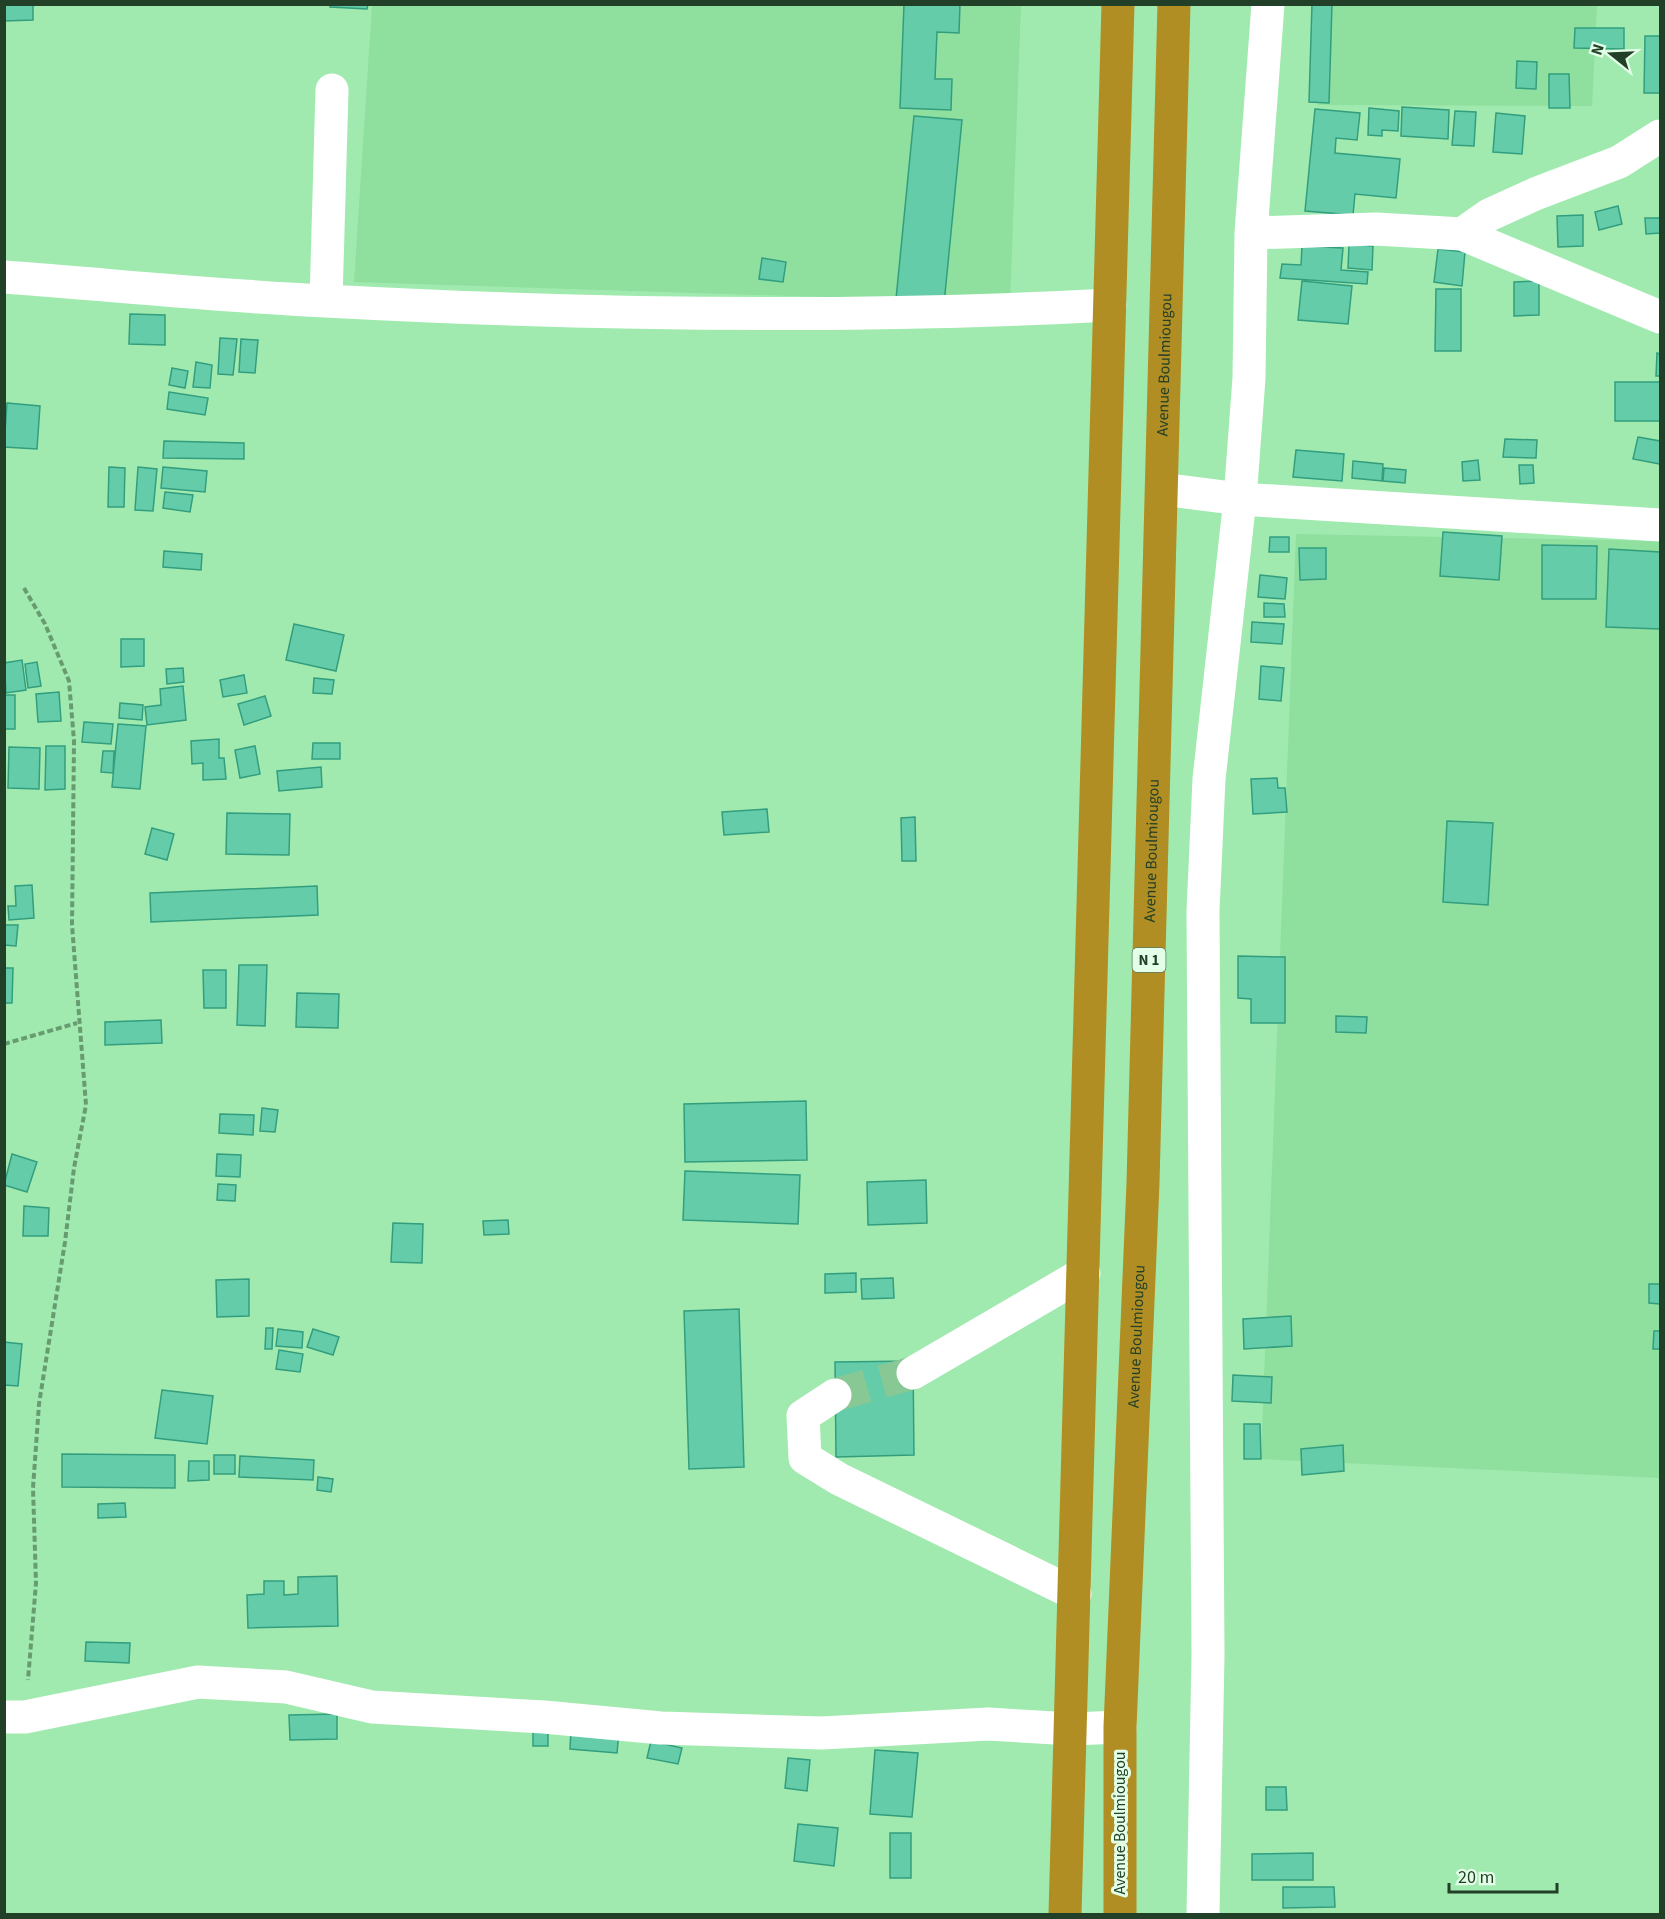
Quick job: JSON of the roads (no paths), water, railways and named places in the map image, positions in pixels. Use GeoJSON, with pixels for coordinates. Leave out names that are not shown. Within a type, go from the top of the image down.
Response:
{"type":"FeatureCollection","features":[{"type":"Feature","properties":{"kind":"highway"},"geometry":{"type":"LineString","coordinates":[[1065,1914],[1072,1729],[1118,4]]}},
{"type":"Feature","properties":{"kind":"highway","name":"Avenue Boulmiougou"},"geometry":{"type":"LineString","coordinates":[[1120,1914],[1122,1848],[1120,1727],[1144,1172],[1174,4]]}},
{"type":"Feature","properties":{"kind":"street"},"geometry":{"type":"LineString","coordinates":[[1203,1914],[1208,1655],[1203,911],[1209,779],[1240,498],[1249,378],[1251,233],[1268,4]]}},
{"type":"Feature","properties":{"kind":"street"},"geometry":{"type":"LineString","coordinates":[[326,302],[332,90]]}},
{"type":"Feature","properties":{"kind":"street"},"geometry":{"type":"LineString","coordinates":[[1462,234],[1489,214],[1619,162],[1660,136]]}},
{"type":"Feature","properties":{"kind":"street"},"geometry":{"type":"LineString","coordinates":[[1251,233],[1376,229],[1462,234],[1660,317]]}},
{"type":"Feature","properties":{"kind":"street"},"geometry":{"type":"LineString","coordinates":[[4,277],[326,302],[721,315],[949,314],[1110,305]]}},
{"type":"Feature","properties":{"kind":"street"},"geometry":{"type":"LineString","coordinates":[[1162,489],[1240,498],[1660,525]]}},
{"type":"Feature","properties":{"kind":"street"},"geometry":{"type":"LineString","coordinates":[[913,1373],[1084,1273]]}},
{"type":"Feature","properties":{"kind":"street"},"geometry":{"type":"LineString","coordinates":[[835,1395],[803,1416],[805,1458],[839,1479],[1075,1594]]}},
{"type":"Feature","properties":{"kind":"street"},"geometry":{"type":"LineString","coordinates":[[15,1717],[198,1682],[286,1687],[372,1707],[661,1728],[822,1733],[987,1724],[1072,1729],[1120,1727]]}},
{"type":"Feature","properties":{"kind":"tunnel"},"geometry":{"type":"LineString","coordinates":[[835,1395],[913,1373]]}}]}
